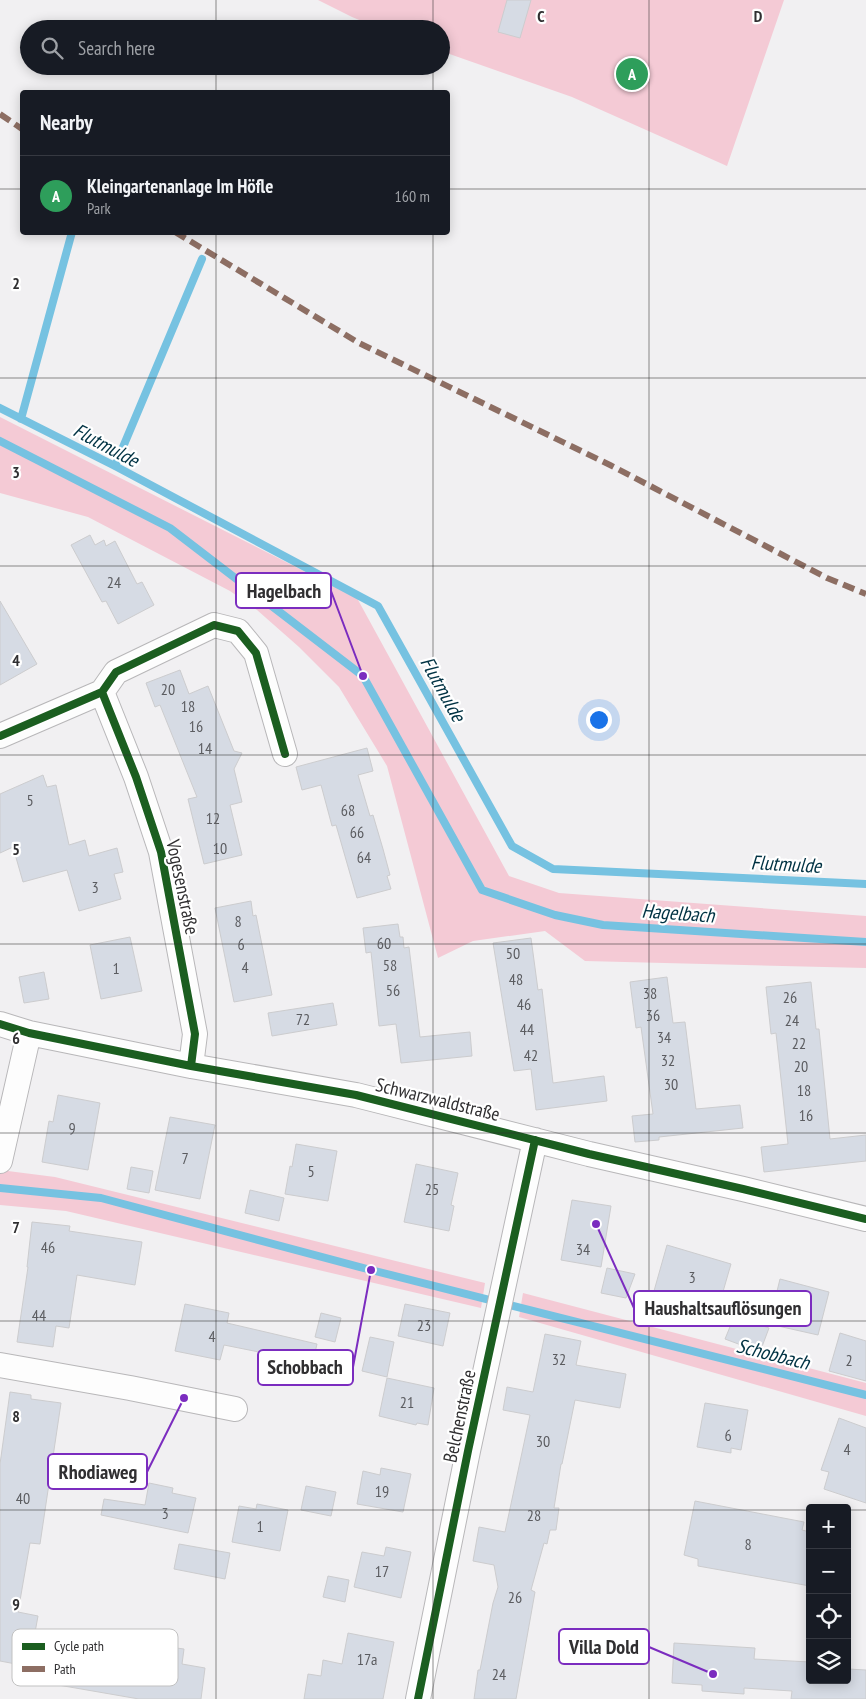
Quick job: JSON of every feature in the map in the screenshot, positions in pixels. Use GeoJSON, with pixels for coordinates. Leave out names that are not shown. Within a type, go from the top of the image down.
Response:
{"type":"FeatureCollection","features":[{"type":"Feature","properties":{"kind":"street"},"geometry":{"type":"LineString","coordinates":[[0,736],[102,692],[116,672],[214,625],[238,631],[256,653],[285,754]]}},
{"type":"Feature","properties":{"kind":"street","name":"Vogesenstraße"},"geometry":{"type":"LineString","coordinates":[[102,692],[136,777],[161,852],[195,1034],[191,1066]]}},
{"type":"Feature","properties":{"kind":"street","name":"Schwarzwaldstraße"},"geometry":{"type":"LineString","coordinates":[[0,1024],[29,1033],[191,1066],[356,1095],[589,1154],[743,1188],[866,1220]]}},
{"type":"Feature","properties":{"kind":"street"},"geometry":{"type":"LineString","coordinates":[[0,1161],[29,1033]]}},
{"type":"Feature","properties":{"kind":"street","name":"Belchenstraße"},"geometry":{"type":"LineString","coordinates":[[418,1699],[466,1461],[535,1140]]}},
{"type":"Feature","properties":{"kind":"street"},"geometry":{"type":"LineString","coordinates":[[0,1365],[235,1409]]}},
{"type":"Feature","properties":{"kind":"shaded area"},"geometry":{"type":"Polygon","coordinates":[[[318,0],[784,0],[727,166],[572,97],[450,54],[450,20],[359,20],[318,0]]]}},
{"type":"Feature","properties":{"kind":"shaded area"},"geometry":{"type":"Polygon","coordinates":[[[0,417],[357,598],[509,876],[559,893],[866,916],[866,968],[585,961],[545,931],[473,941],[438,958],[387,766],[339,687],[299,647],[257,610],[230,591],[88,517],[0,493],[0,417]]]}},
{"type":"Feature","properties":{"kind":"shaded area"},"geometry":{"type":"Polygon","coordinates":[[[0,1170],[55,1177],[485,1283],[481,1308],[66,1211],[0,1205],[0,1170]]]}},
{"type":"Feature","properties":{"kind":"shaded area"},"geometry":{"type":"Polygon","coordinates":[[[523,1293],[866,1383],[866,1416],[519,1317],[523,1293]]]}},
{"type":"Feature","properties":{"kind":"building"},"geometry":{"type":"Polygon","coordinates":[[[507,0],[531,0],[520,38],[498,32],[507,0]]]}},
{"type":"Feature","properties":{"kind":"building"},"geometry":{"type":"Polygon","coordinates":[[[90,535],[95,545],[104,540],[106,546],[115,541],[137,584],[142,582],[154,605],[118,624],[106,601],[102,602],[71,545],[90,535]]]}},
{"type":"Feature","properties":{"kind":"building"},"geometry":{"type":"Polygon","coordinates":[[[0,601],[37,664],[0,685],[0,601]]]}},
{"type":"Feature","properties":{"kind":"building"},"geometry":{"type":"Polygon","coordinates":[[[180,670],[189,694],[208,686],[234,751],[242,753],[234,769],[242,802],[230,805],[242,855],[204,864],[188,799],[197,797],[160,705],[155,707],[146,683],[180,670]]]}},
{"type":"Feature","properties":{"kind":"building"},"geometry":{"type":"Polygon","coordinates":[[[367,748],[373,771],[358,775],[370,816],[373,815],[383,849],[390,875],[387,876],[391,889],[357,898],[336,825],[332,826],[321,785],[302,790],[296,767],[367,748]]]}},
{"type":"Feature","properties":{"kind":"building"},"geometry":{"type":"Polygon","coordinates":[[[43,775],[47,787],[56,785],[69,845],[85,840],[89,856],[117,848],[123,872],[114,874],[121,899],[79,911],[67,870],[23,882],[13,847],[0,853],[0,794],[43,775]]]}},
{"type":"Feature","properties":{"kind":"building"},"geometry":{"type":"Polygon","coordinates":[[[251,901],[253,916],[256,915],[272,995],[234,1002],[215,908],[251,901]]]}},
{"type":"Feature","properties":{"kind":"building"},"geometry":{"type":"Polygon","coordinates":[[[398,924],[400,937],[403,937],[404,948],[409,947],[420,1037],[470,1032],[472,1056],[401,1063],[396,1024],[379,1026],[371,952],[366,953],[363,928],[398,924]]]}},
{"type":"Feature","properties":{"kind":"building"},"geometry":{"type":"Polygon","coordinates":[[[130,937],[142,991],[101,999],[90,945],[130,937]]]}},
{"type":"Feature","properties":{"kind":"building"},"geometry":{"type":"Polygon","coordinates":[[[531,938],[538,990],[542,989],[553,1083],[604,1076],[607,1101],[536,1110],[531,1069],[514,1071],[493,943],[531,938]]]}},
{"type":"Feature","properties":{"kind":"building"},"geometry":{"type":"Polygon","coordinates":[[[44,972],[49,999],[24,1003],[19,977],[44,972]]]}},
{"type":"Feature","properties":{"kind":"building"},"geometry":{"type":"Polygon","coordinates":[[[667,977],[673,1023],[685,1022],[696,1109],[740,1105],[743,1128],[659,1137],[659,1140],[635,1142],[632,1116],[653,1114],[641,1027],[636,1028],[630,982],[667,977]]]}},
{"type":"Feature","properties":{"kind":"building"},"geometry":{"type":"Polygon","coordinates":[[[811,982],[816,1029],[819,1029],[830,1139],[866,1135],[866,1161],[764,1172],[761,1147],[788,1144],[776,1033],[771,1034],[766,987],[811,982]]]}},
{"type":"Feature","properties":{"kind":"building"},"geometry":{"type":"Polygon","coordinates":[[[333,1003],[337,1025],[272,1036],[268,1013],[333,1003]]]}},
{"type":"Feature","properties":{"kind":"building"},"geometry":{"type":"Polygon","coordinates":[[[58,1095],[100,1103],[88,1170],[42,1162],[49,1121],[53,1122],[58,1095]]]}},
{"type":"Feature","properties":{"kind":"building"},"geometry":{"type":"Polygon","coordinates":[[[170,1117],[215,1125],[200,1199],[155,1190],[170,1117]]]}},
{"type":"Feature","properties":{"kind":"building"},"geometry":{"type":"Polygon","coordinates":[[[296,1144],[337,1151],[328,1201],[285,1194],[296,1144]]]}},
{"type":"Feature","properties":{"kind":"building"},"geometry":{"type":"Polygon","coordinates":[[[416,1164],[458,1173],[451,1205],[454,1206],[449,1231],[404,1222],[416,1164]]]}},
{"type":"Feature","properties":{"kind":"building"},"geometry":{"type":"Polygon","coordinates":[[[131,1167],[153,1171],[149,1193],[127,1189],[131,1167]]]}},
{"type":"Feature","properties":{"kind":"building"},"geometry":{"type":"Polygon","coordinates":[[[250,1190],[284,1198],[279,1221],[245,1213],[250,1190]]]}},
{"type":"Feature","properties":{"kind":"building"},"geometry":{"type":"Polygon","coordinates":[[[572,1200],[611,1206],[601,1267],[561,1260],[572,1200]]]}},
{"type":"Feature","properties":{"kind":"building"},"geometry":{"type":"Polygon","coordinates":[[[32,1222],[70,1226],[69,1231],[142,1242],[135,1285],[77,1275],[69,1328],[56,1326],[53,1347],[17,1342],[28,1267],[32,1222]]]}},
{"type":"Feature","properties":{"kind":"building"},"geometry":{"type":"Polygon","coordinates":[[[667,1245],[731,1264],[718,1309],[654,1291],[667,1245]]]}},
{"type":"Feature","properties":{"kind":"building"},"geometry":{"type":"Polygon","coordinates":[[[607,1268],[635,1274],[626,1298],[601,1293],[607,1268]]]}},
{"type":"Feature","properties":{"kind":"building"},"geometry":{"type":"Polygon","coordinates":[[[780,1279],[829,1292],[818,1335],[769,1324],[780,1279]]]}},
{"type":"Feature","properties":{"kind":"building"},"geometry":{"type":"Polygon","coordinates":[[[185,1304],[229,1313],[227,1323],[317,1344],[308,1383],[259,1372],[264,1353],[224,1345],[220,1360],[175,1351],[185,1304]]]}},
{"type":"Feature","properties":{"kind":"building"},"geometry":{"type":"Polygon","coordinates":[[[405,1304],[450,1313],[443,1346],[398,1336],[405,1304]]]}},
{"type":"Feature","properties":{"kind":"building"},"geometry":{"type":"Polygon","coordinates":[[[321,1313],[341,1318],[335,1342],[315,1337],[321,1313]]]}},
{"type":"Feature","properties":{"kind":"building"},"geometry":{"type":"Polygon","coordinates":[[[734,1317],[769,1328],[760,1352],[725,1339],[734,1317]]]}},
{"type":"Feature","properties":{"kind":"building"},"geometry":{"type":"Polygon","coordinates":[[[840,1333],[866,1341],[866,1381],[829,1371],[840,1333]]]}},
{"type":"Feature","properties":{"kind":"building"},"geometry":{"type":"Polygon","coordinates":[[[545,1334],[581,1341],[576,1365],[626,1374],[620,1408],[575,1400],[561,1464],[554,1508],[559,1508],[556,1530],[550,1530],[547,1544],[544,1543],[531,1590],[535,1592],[516,1699],[474,1699],[478,1670],[480,1670],[498,1587],[494,1565],[473,1561],[479,1527],[505,1532],[530,1415],[503,1410],[507,1387],[533,1392],[545,1334]]]}},
{"type":"Feature","properties":{"kind":"building"},"geometry":{"type":"Polygon","coordinates":[[[370,1337],[394,1342],[387,1377],[362,1371],[370,1337]]]}},
{"type":"Feature","properties":{"kind":"building"},"geometry":{"type":"Polygon","coordinates":[[[387,1378],[434,1388],[428,1425],[417,1423],[416,1425],[379,1416],[387,1378]]]}},
{"type":"Feature","properties":{"kind":"building"},"geometry":{"type":"Polygon","coordinates":[[[10,1392],[31,1395],[31,1399],[61,1403],[40,1544],[30,1543],[18,1612],[38,1616],[36,1629],[12,1629],[12,1663],[0,1661],[0,1464],[10,1392]]]}},
{"type":"Feature","properties":{"kind":"building"},"geometry":{"type":"Polygon","coordinates":[[[705,1403],[748,1410],[741,1450],[731,1448],[731,1453],[697,1447],[705,1403]]]}},
{"type":"Feature","properties":{"kind":"building"},"geometry":{"type":"Polygon","coordinates":[[[839,1418],[866,1428],[866,1503],[824,1489],[829,1472],[821,1470],[839,1418]]]}},
{"type":"Feature","properties":{"kind":"building"},"geometry":{"type":"Polygon","coordinates":[[[381,1468],[411,1474],[403,1512],[357,1504],[363,1471],[380,1475],[381,1468]]]}},
{"type":"Feature","properties":{"kind":"building"},"geometry":{"type":"Polygon","coordinates":[[[149,1483],[173,1488],[172,1493],[196,1498],[188,1533],[101,1515],[104,1499],[145,1505],[149,1483]]]}},
{"type":"Feature","properties":{"kind":"building"},"geometry":{"type":"Polygon","coordinates":[[[306,1486],[336,1492],[331,1516],[301,1510],[306,1486]]]}},
{"type":"Feature","properties":{"kind":"building"},"geometry":{"type":"Polygon","coordinates":[[[695,1501],[804,1522],[802,1530],[806,1531],[806,1585],[698,1566],[698,1559],[684,1555],[695,1501]]]}},
{"type":"Feature","properties":{"kind":"building"},"geometry":{"type":"Polygon","coordinates":[[[257,1504],[288,1510],[280,1551],[232,1542],[239,1506],[256,1509],[257,1504]]]}},
{"type":"Feature","properties":{"kind":"building"},"geometry":{"type":"Polygon","coordinates":[[[179,1544],[230,1553],[225,1579],[174,1569],[179,1544]]]}},
{"type":"Feature","properties":{"kind":"building"},"geometry":{"type":"Polygon","coordinates":[[[386,1547],[411,1552],[401,1598],[354,1587],[362,1552],[384,1556],[386,1547]]]}},
{"type":"Feature","properties":{"kind":"building"},"geometry":{"type":"Polygon","coordinates":[[[328,1576],[349,1580],[345,1602],[323,1597],[328,1576]]]}},
{"type":"Feature","properties":{"kind":"building"},"geometry":{"type":"Polygon","coordinates":[[[348,1633],[394,1642],[383,1699],[304,1699],[308,1674],[321,1676],[323,1660],[342,1664],[348,1633]]]}},
{"type":"Feature","properties":{"kind":"building"},"geometry":{"type":"Polygon","coordinates":[[[674,1643],[755,1648],[754,1659],[806,1662],[806,1684],[851,1684],[851,1669],[866,1670],[866,1699],[791,1699],[792,1691],[744,1688],[744,1694],[702,1691],[702,1685],[672,1683],[674,1643]]]}},
{"type":"Feature","properties":{"kind":"building"},"geometry":{"type":"Polygon","coordinates":[[[178,1648],[184,1649],[182,1664],[205,1668],[201,1699],[139,1699],[64,1686],[178,1686],[178,1648]]]}},
{"type":"Feature","properties":{"kind":"waterway"},"geometry":{"type":"LineString","coordinates":[[21,419],[71,235]]}},
{"type":"Feature","properties":{"kind":"waterway"},"geometry":{"type":"LineString","coordinates":[[115,466],[202,259]]}},
{"type":"Feature","properties":{"kind":"waterway","name":"Flutmulde"},"geometry":{"type":"LineString","coordinates":[[0,408],[115,466],[378,606],[512,846],[553,869],[866,884]]}},
{"type":"Feature","properties":{"kind":"waterway","name":"Hagelbach"},"geometry":{"type":"LineString","coordinates":[[0,441],[170,528],[363,676],[482,890],[555,915],[603,925],[866,942]]}},
{"type":"Feature","properties":{"kind":"waterway","name":"Schobbach"},"geometry":{"type":"LineString","coordinates":[[0,1188],[101,1198],[371,1270],[866,1395]]}},
{"type":"Feature","properties":{"kind":"marked path"},"geometry":{"type":"LineString","coordinates":[[0,114],[20,128]]}},
{"type":"Feature","properties":{"kind":"marked path"},"geometry":{"type":"LineString","coordinates":[[180,235],[359,343],[610,465],[827,578],[866,594]]}},
{"type":"Feature","properties":{"kind":"cycle path"},"geometry":{"type":"LineString","coordinates":[[0,736],[102,692],[116,672],[214,625],[238,631],[256,653],[285,754]]}},
{"type":"Feature","properties":{"kind":"cycle path"},"geometry":{"type":"LineString","coordinates":[[102,692],[136,777],[161,852],[195,1034],[191,1066]]}},
{"type":"Feature","properties":{"kind":"cycle path"},"geometry":{"type":"LineString","coordinates":[[0,1024],[29,1033],[191,1066],[356,1095],[589,1154],[866,1219]]}},
{"type":"Feature","properties":{"kind":"cycle path"},"geometry":{"type":"LineString","coordinates":[[418,1699],[468,1451],[535,1140]]}},
{"type":"Feature","properties":{"kind":"place","name":"Kleingartenanlage Im Höfle"},"geometry":{"type":"Point","coordinates":[632,74]}},
{"type":"Feature","properties":{"kind":"place","name":"Hagelbach"},"geometry":{"type":"Point","coordinates":[363,676]}},
{"type":"Feature","properties":{"kind":"place","name":"Haushaltsauflösungen"},"geometry":{"type":"Point","coordinates":[596,1224]}},
{"type":"Feature","properties":{"kind":"place","name":"Schobbach"},"geometry":{"type":"Point","coordinates":[371,1270]}},
{"type":"Feature","properties":{"kind":"place","name":"Rhodiaweg"},"geometry":{"type":"Point","coordinates":[184,1398]}},
{"type":"Feature","properties":{"kind":"place","name":"Villa Dold"},"geometry":{"type":"Point","coordinates":[713,1674]}}]}
